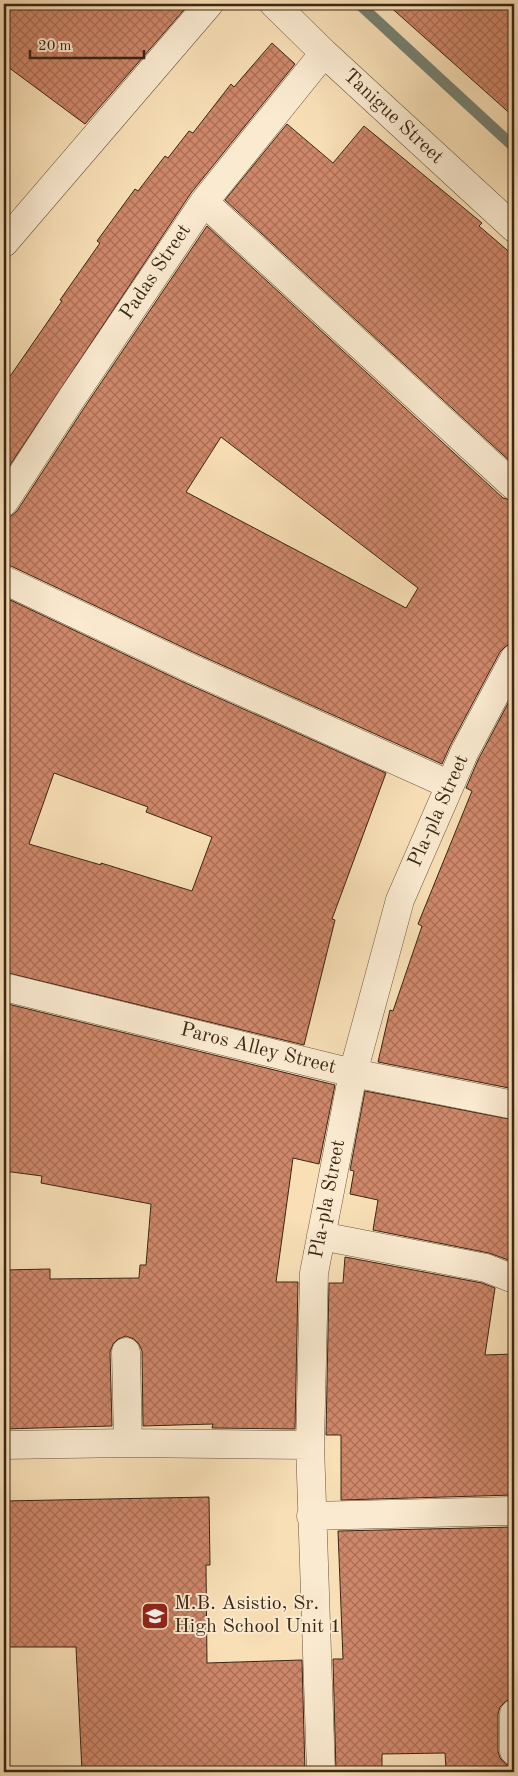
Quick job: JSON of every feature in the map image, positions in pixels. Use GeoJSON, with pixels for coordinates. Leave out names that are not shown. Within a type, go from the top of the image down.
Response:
{"type":"FeatureCollection","features":[{"type":"Feature","properties":{"kind":"street"},"geometry":{"type":"LineString","coordinates":[[4,243],[209,4]]}},
{"type":"Feature","properties":{"kind":"street","name":"Tanigue Street"},"geometry":{"type":"LineString","coordinates":[[274,4],[324,54],[514,228]]}},
{"type":"Feature","properties":{"kind":"street","name":"Padas Street"},"geometry":{"type":"LineString","coordinates":[[4,502],[76,390],[204,202],[324,54]]}},
{"type":"Feature","properties":{"kind":"street"},"geometry":{"type":"LineString","coordinates":[[204,202],[514,486]]}},
{"type":"Feature","properties":{"kind":"street"},"geometry":{"type":"LineString","coordinates":[[4,580],[188,667],[450,785]]}},
{"type":"Feature","properties":{"kind":"street","name":"Pla-pla Street"},"geometry":{"type":"LineString","coordinates":[[321,1772],[310,1445],[314,1273],[352,1072],[400,900],[464,753],[514,659]]}},
{"type":"Feature","properties":{"kind":"street","name":"Paros Alley Street"},"geometry":{"type":"LineString","coordinates":[[4,987],[352,1072],[513,1101]]}},
{"type":"Feature","properties":{"kind":"street"},"geometry":{"type":"LineString","coordinates":[[321,1236],[486,1268],[514,1279]]}},
{"type":"Feature","properties":{"kind":"street"},"geometry":{"type":"LineString","coordinates":[[126,1352],[128,1443]]}},
{"type":"Feature","properties":{"kind":"street"},"geometry":{"type":"LineString","coordinates":[[4,1445],[128,1443],[310,1445]]}},
{"type":"Feature","properties":{"kind":"street"},"geometry":{"type":"LineString","coordinates":[[312,1516],[514,1511]]}},
{"type":"Feature","properties":{"kind":"street"},"geometry":{"type":"LineString","coordinates":[[514,1714],[514,1751]]}},
{"type":"Feature","properties":{"kind":"building"},"geometry":{"type":"Polygon","coordinates":[[[4,4],[189,4],[85,124],[4,64],[4,4]]]}},
{"type":"Feature","properties":{"kind":"building"},"geometry":{"type":"Polygon","coordinates":[[[387,4],[514,4],[514,117],[387,4]]]}},
{"type":"Feature","properties":{"kind":"building"},"geometry":{"type":"Polygon","coordinates":[[[272,43],[295,64],[191,193],[4,474],[4,385],[100,243],[97,241],[135,189],[138,191],[165,156],[168,158],[189,131],[193,133],[231,84],[234,87],[272,43]]]}},
{"type":"Feature","properties":{"kind":"building"},"geometry":{"type":"Polygon","coordinates":[[[287,124],[333,163],[364,126],[482,223],[479,226],[514,256],[514,465],[225,200],[287,124]]]}},
{"type":"Feature","properties":{"kind":"building"},"geometry":{"type":"Polygon","coordinates":[[[207,226],[503,498],[514,501],[514,644],[506,646],[500,652],[442,764],[195,653],[11,566],[4,565],[4,518],[11,516],[17,511],[207,226]],[[221,437],[186,492],[406,608],[418,588],[221,437]]]}},
{"type":"Feature","properties":{"kind":"building"},"geometry":{"type":"Polygon","coordinates":[[[4,597],[181,681],[386,773],[332,919],[335,920],[304,1045],[4,972],[4,597]],[[54,773],[29,844],[101,865],[101,863],[192,891],[212,837],[146,812],[148,807],[54,773]]]}},
{"type":"Feature","properties":{"kind":"building"},"geometry":{"type":"Polygon","coordinates":[[[514,692],[514,1089],[378,1062],[390,1010],[393,1011],[422,926],[418,924],[472,791],[466,788],[478,760],[514,692]]]}},
{"type":"Feature","properties":{"kind":"building"},"geometry":{"type":"Polygon","coordinates":[[[4,1003],[335,1085],[319,1164],[293,1158],[276,1282],[298,1282],[295,1429],[212,1428],[213,1424],[143,1426],[142,1351],[134,1339],[126,1336],[118,1339],[113,1344],[110,1352],[112,1426],[4,1429],[4,1270],[50,1269],[50,1279],[139,1278],[140,1265],[146,1265],[151,1204],[41,1183],[42,1176],[4,1171],[4,1003]]]}},
{"type":"Feature","properties":{"kind":"building"},"geometry":{"type":"Polygon","coordinates":[[[365,1091],[514,1120],[514,1262],[489,1253],[373,1230],[378,1200],[350,1194],[354,1171],[350,1170],[365,1091]]]}},
{"type":"Feature","properties":{"kind":"building"},"geometry":{"type":"Polygon","coordinates":[[[345,1257],[482,1283],[495,1288],[485,1355],[514,1354],[514,1495],[341,1500],[341,1435],[326,1435],[329,1283],[343,1283],[345,1257]]]}},
{"type":"Feature","properties":{"kind":"building"},"geometry":{"type":"Polygon","coordinates":[[[209,1497],[210,1565],[206,1565],[207,1663],[302,1660],[305,1772],[82,1772],[76,1647],[4,1647],[4,1501],[209,1497]]]}},
{"type":"Feature","properties":{"kind":"building"},"geometry":{"type":"Polygon","coordinates":[[[514,1527],[514,1698],[506,1701],[500,1707],[498,1714],[498,1751],[500,1758],[513,1768],[446,1769],[445,1753],[382,1754],[382,1772],[336,1772],[333,1659],[343,1659],[338,1531],[514,1527]]]}},
{"type":"Feature","properties":{"kind":"waterway"},"geometry":{"type":"LineString","coordinates":[[359,4],[514,147]]}},
{"type":"Feature","properties":{"kind":"place","name":"M.B. Asistio, Sr. High School Unit 1"},"geometry":{"type":"Point","coordinates":[155,1616]}}]}
